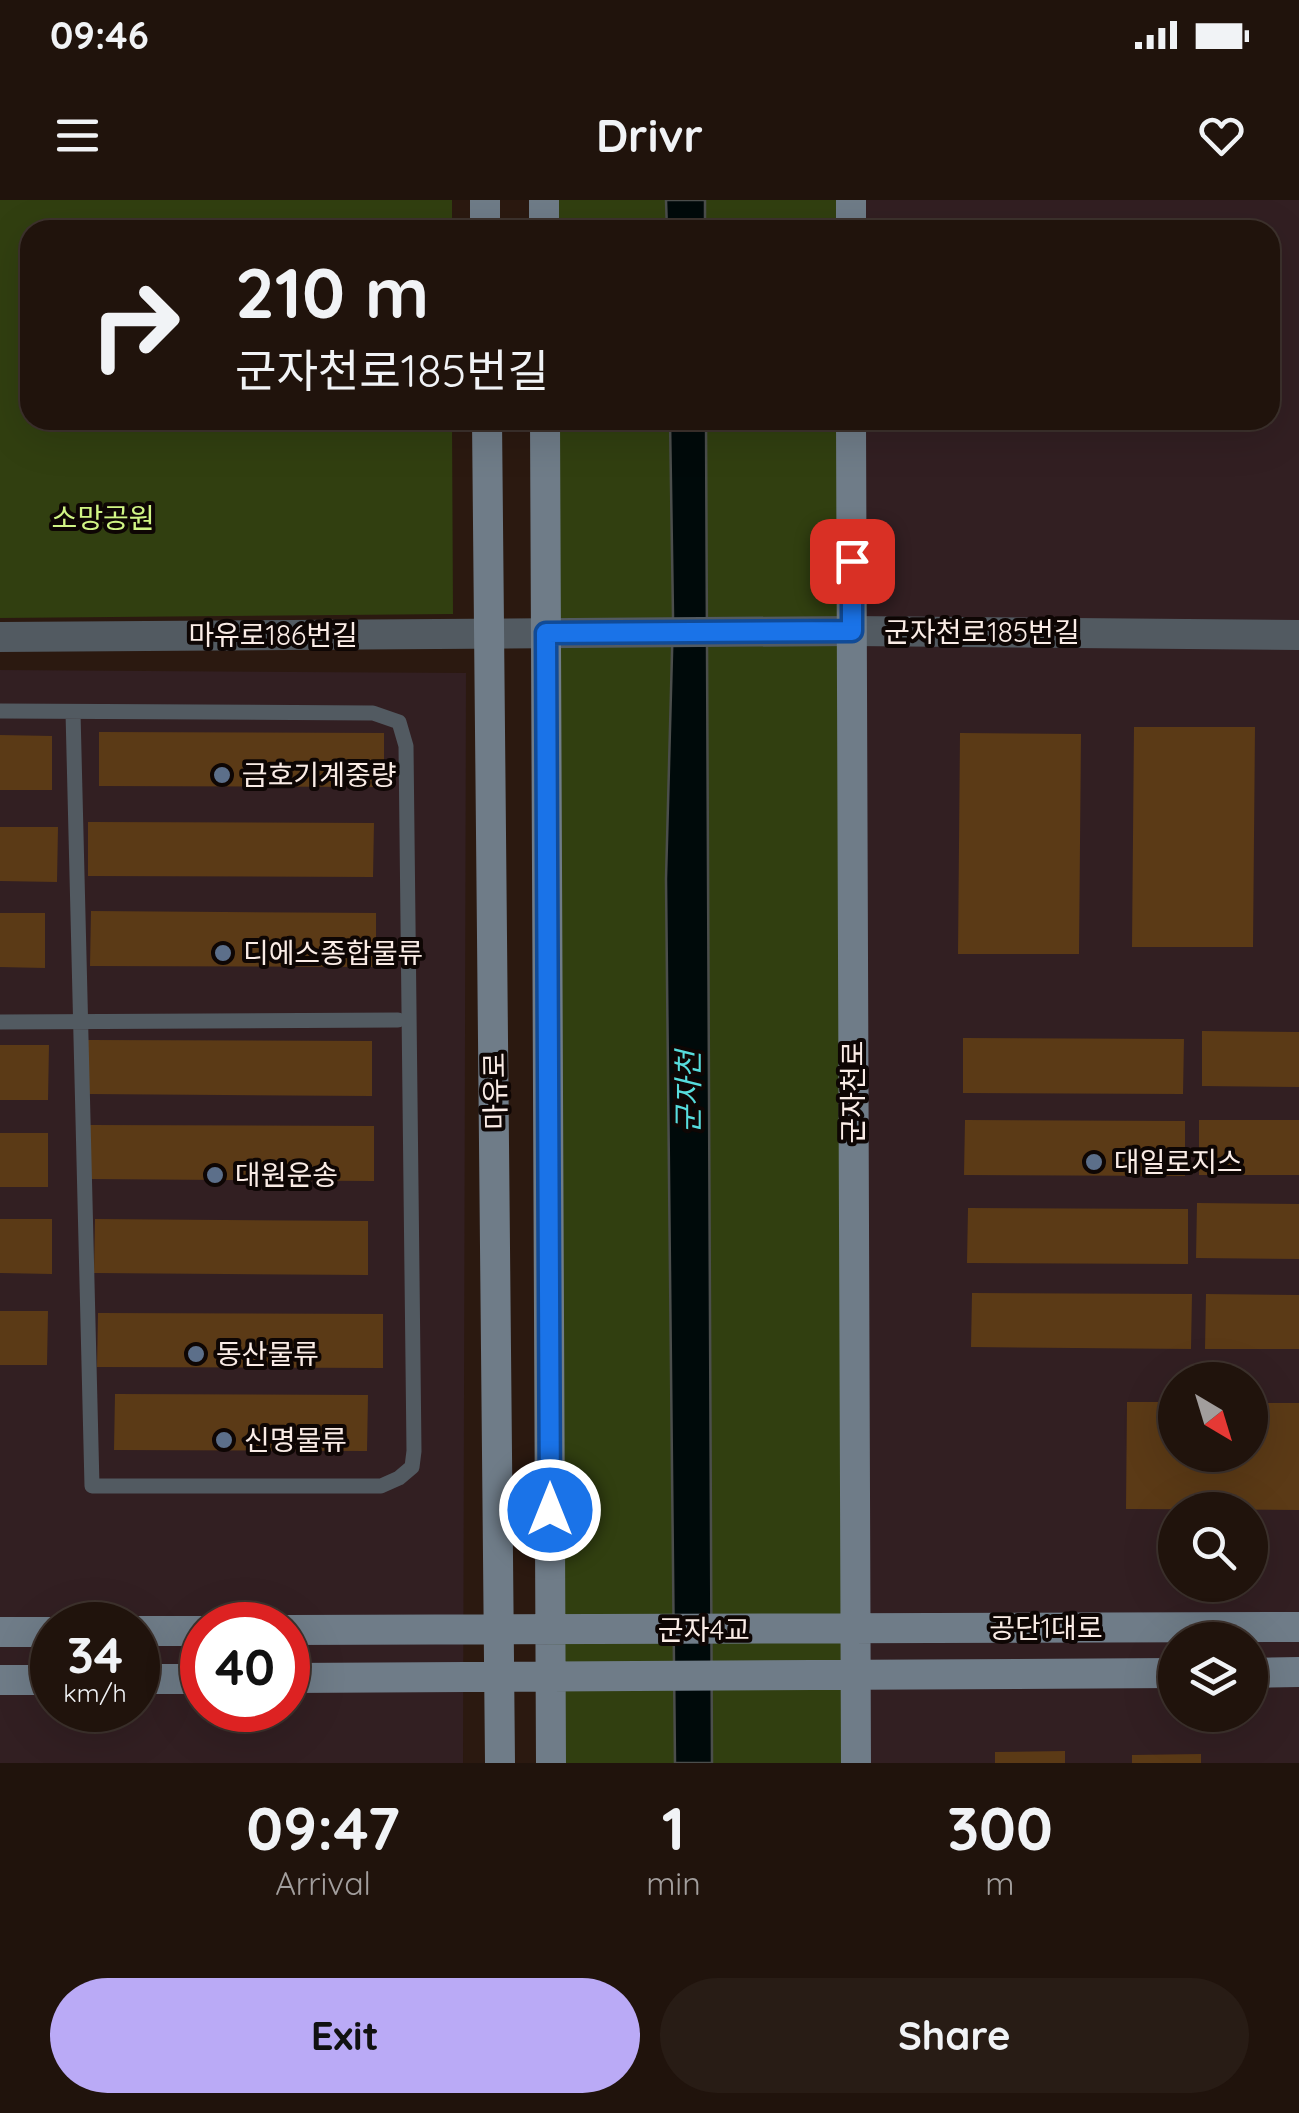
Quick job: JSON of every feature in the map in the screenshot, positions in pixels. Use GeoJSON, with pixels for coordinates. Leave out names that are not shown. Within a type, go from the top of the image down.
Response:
{"type":"FeatureCollection","features":[{"type":"Feature","properties":{"kind":"street","name":"마유로"},"geometry":{"type":"LineString","coordinates":[[488,430],[500,1763]]}},
{"type":"Feature","properties":{"kind":"street","name":"마유로"},"geometry":{"type":"LineString","coordinates":[[545,430],[551,1763]]}},
{"type":"Feature","properties":{"kind":"street","name":"군자천로"},"geometry":{"type":"LineString","coordinates":[[851,430],[856,1763]]}},
{"type":"Feature","properties":{"kind":"street","name":"마유로186번길"},"geometry":{"type":"LineString","coordinates":[[0,637],[546,633]]}},
{"type":"Feature","properties":{"kind":"street","name":"군자천로185번길"},"geometry":{"type":"LineString","coordinates":[[546,633],[1299,635]]}},
{"type":"Feature","properties":{"kind":"street","name":"공단1대로"},"geometry":{"type":"LineString","coordinates":[[793,1630],[1299,1627]]}},
{"type":"Feature","properties":{"kind":"street"},"geometry":{"type":"LineString","coordinates":[[310,1630],[550,1630]]}},
{"type":"Feature","properties":{"kind":"street","name":"군자4교"},"geometry":{"type":"LineString","coordinates":[[550,1630],[793,1630]]}},
{"type":"Feature","properties":{"kind":"street"},"geometry":{"type":"LineString","coordinates":[[0,1632],[30,1632]]}},
{"type":"Feature","properties":{"kind":"street"},"geometry":{"type":"LineString","coordinates":[[1268,1672],[1299,1672]]}},
{"type":"Feature","properties":{"kind":"street"},"geometry":{"type":"LineString","coordinates":[[310,1678],[1158,1673]]}},
{"type":"Feature","properties":{"kind":"street"},"geometry":{"type":"LineString","coordinates":[[0,1680],[30,1680]]}},
{"type":"Feature","properties":{"kind":"lane"},"geometry":{"type":"LineString","coordinates":[[0,711],[373,713],[399,722],[404,732],[414,1450],[412,1468],[381,1486],[92,1486],[73,712]]}},
{"type":"Feature","properties":{"kind":"lane"},"geometry":{"type":"LineString","coordinates":[[0,1022],[398,1020]]}},
{"type":"Feature","properties":{"kind":"shaded area"},"geometry":{"type":"Polygon","coordinates":[[[857,200],[1299,200],[1299,1763],[866,1763],[858,430],[1280,430],[1280,220],[857,220],[857,200]]]}},
{"type":"Feature","properties":{"kind":"shaded area"},"geometry":{"type":"Polygon","coordinates":[[[0,670],[466,673],[463,1763],[0,1763],[0,670]]]}},
{"type":"Feature","properties":{"kind":"green space","name":"소망공원"},"geometry":{"type":"Polygon","coordinates":[[[0,200],[452,200],[452,220],[20,220],[20,430],[452,430],[453,614],[0,618],[0,200]]]}},
{"type":"Feature","properties":{"kind":"green space"},"geometry":{"type":"Polygon","coordinates":[[[543,200],[851,200],[851,220],[543,220],[543,200]]]}},
{"type":"Feature","properties":{"kind":"green space"},"geometry":{"type":"Polygon","coordinates":[[[543,430],[851,430],[856,1763],[548,1763],[543,430]]]}},
{"type":"Feature","properties":{"kind":"water"},"geometry":{"type":"Polygon","coordinates":[[[666,200],[705,200],[705,220],[667,220],[666,200]]]}},
{"type":"Feature","properties":{"kind":"water","name":"군자천"},"geometry":{"type":"Polygon","coordinates":[[[670,430],[706,430],[712,1763],[675,1763],[666,879],[673,616],[670,430]]]}},
{"type":"Feature","properties":{"kind":"building"},"geometry":{"type":"Polygon","coordinates":[[[1134,727],[1255,727],[1253,947],[1132,947],[1134,727]]]}},
{"type":"Feature","properties":{"kind":"building"},"geometry":{"type":"Polygon","coordinates":[[[99,732],[384,733],[384,787],[99,786],[99,732]]]}},
{"type":"Feature","properties":{"kind":"building"},"geometry":{"type":"Polygon","coordinates":[[[960,733],[1081,734],[1079,954],[958,954],[960,733]]]}},
{"type":"Feature","properties":{"kind":"building"},"geometry":{"type":"Polygon","coordinates":[[[0,735],[52,736],[52,790],[0,790],[0,735]]]}},
{"type":"Feature","properties":{"kind":"building"},"geometry":{"type":"Polygon","coordinates":[[[88,822],[374,823],[373,877],[88,876],[88,822]]]}},
{"type":"Feature","properties":{"kind":"building"},"geometry":{"type":"Polygon","coordinates":[[[0,827],[58,827],[57,882],[0,881],[0,827]]]}},
{"type":"Feature","properties":{"kind":"building"},"geometry":{"type":"Polygon","coordinates":[[[91,911],[376,913],[376,967],[90,966],[91,911]]]}},
{"type":"Feature","properties":{"kind":"building"},"geometry":{"type":"Polygon","coordinates":[[[0,913],[45,913],[45,968],[0,967],[0,913]]]}},
{"type":"Feature","properties":{"kind":"building"},"geometry":{"type":"Polygon","coordinates":[[[1202,1031],[1299,1032],[1299,1087],[1202,1086],[1202,1031]]]}},
{"type":"Feature","properties":{"kind":"building"},"geometry":{"type":"Polygon","coordinates":[[[963,1038],[1184,1039],[1183,1094],[963,1093],[963,1038]]]}},
{"type":"Feature","properties":{"kind":"building"},"geometry":{"type":"Polygon","coordinates":[[[87,1040],[372,1041],[372,1096],[87,1094],[87,1040]]]}},
{"type":"Feature","properties":{"kind":"building"},"geometry":{"type":"Polygon","coordinates":[[[0,1045],[49,1045],[48,1100],[0,1100],[0,1045]]]}},
{"type":"Feature","properties":{"kind":"building"},"geometry":{"type":"Polygon","coordinates":[[[965,1120],[1185,1121],[1185,1176],[964,1175],[965,1120]]]}},
{"type":"Feature","properties":{"kind":"building"},"geometry":{"type":"Polygon","coordinates":[[[1199,1120],[1299,1120],[1299,1175],[1199,1175],[1199,1120]]]}},
{"type":"Feature","properties":{"kind":"building"},"geometry":{"type":"Polygon","coordinates":[[[89,1125],[374,1126],[374,1181],[89,1179],[89,1125]]]}},
{"type":"Feature","properties":{"kind":"building"},"geometry":{"type":"Polygon","coordinates":[[[0,1133],[48,1133],[48,1187],[0,1187],[0,1133]]]}},
{"type":"Feature","properties":{"kind":"building"},"geometry":{"type":"Polygon","coordinates":[[[1197,1203],[1299,1204],[1299,1259],[1196,1258],[1197,1203]]]}},
{"type":"Feature","properties":{"kind":"building"},"geometry":{"type":"Polygon","coordinates":[[[968,1208],[1188,1209],[1188,1264],[967,1263],[968,1208]]]}},
{"type":"Feature","properties":{"kind":"building"},"geometry":{"type":"Polygon","coordinates":[[[0,1219],[52,1219],[52,1274],[0,1273],[0,1219]]]}},
{"type":"Feature","properties":{"kind":"building"},"geometry":{"type":"Polygon","coordinates":[[[95,1219],[368,1221],[368,1275],[94,1273],[95,1219]]]}},
{"type":"Feature","properties":{"kind":"building"},"geometry":{"type":"Polygon","coordinates":[[[972,1293],[1192,1294],[1191,1349],[971,1347],[972,1293]]]}},
{"type":"Feature","properties":{"kind":"building"},"geometry":{"type":"Polygon","coordinates":[[[1206,1294],[1299,1295],[1299,1349],[1205,1349],[1206,1294]]]}},
{"type":"Feature","properties":{"kind":"building"},"geometry":{"type":"Polygon","coordinates":[[[0,1311],[48,1311],[47,1365],[0,1365],[0,1311]]]}},
{"type":"Feature","properties":{"kind":"building"},"geometry":{"type":"Polygon","coordinates":[[[98,1313],[383,1314],[383,1368],[97,1367],[98,1313]]]}},
{"type":"Feature","properties":{"kind":"building"},"geometry":{"type":"Polygon","coordinates":[[[115,1394],[368,1395],[367,1451],[114,1450],[115,1394]]]}},
{"type":"Feature","properties":{"kind":"building"},"geometry":{"type":"Polygon","coordinates":[[[1127,1402],[1158,1402],[1158,1472],[1268,1472],[1268,1403],[1299,1403],[1299,1510],[1268,1510],[1268,1492],[1158,1492],[1158,1509],[1126,1509],[1127,1402]]]}},
{"type":"Feature","properties":{"kind":"building"},"geometry":{"type":"Polygon","coordinates":[[[1065,1751],[1065,1763],[995,1763],[995,1752],[1065,1751]]]}},
{"type":"Feature","properties":{"kind":"building"},"geometry":{"type":"Polygon","coordinates":[[[1201,1754],[1201,1763],[1132,1763],[1132,1755],[1201,1754]]]}},
{"type":"Feature","properties":{"kind":"place","name":"금호기계중량"},"geometry":{"type":"Point","coordinates":[222,775]}},
{"type":"Feature","properties":{"kind":"place","name":"디에스종합물류"},"geometry":{"type":"Point","coordinates":[223,953]}},
{"type":"Feature","properties":{"kind":"place","name":"대일로지스"},"geometry":{"type":"Point","coordinates":[1094,1162]}},
{"type":"Feature","properties":{"kind":"place","name":"대원운송"},"geometry":{"type":"Point","coordinates":[215,1175]}},
{"type":"Feature","properties":{"kind":"place","name":"동산물류"},"geometry":{"type":"Point","coordinates":[196,1354]}},
{"type":"Feature","properties":{"kind":"place","name":"신명물류"},"geometry":{"type":"Point","coordinates":[224,1440]}},
{"type":"Feature","properties":{"kind":"route"},"geometry":{"type":"LineString","coordinates":[[550,1510],[546,633],[852,631],[852,561]]}}]}
